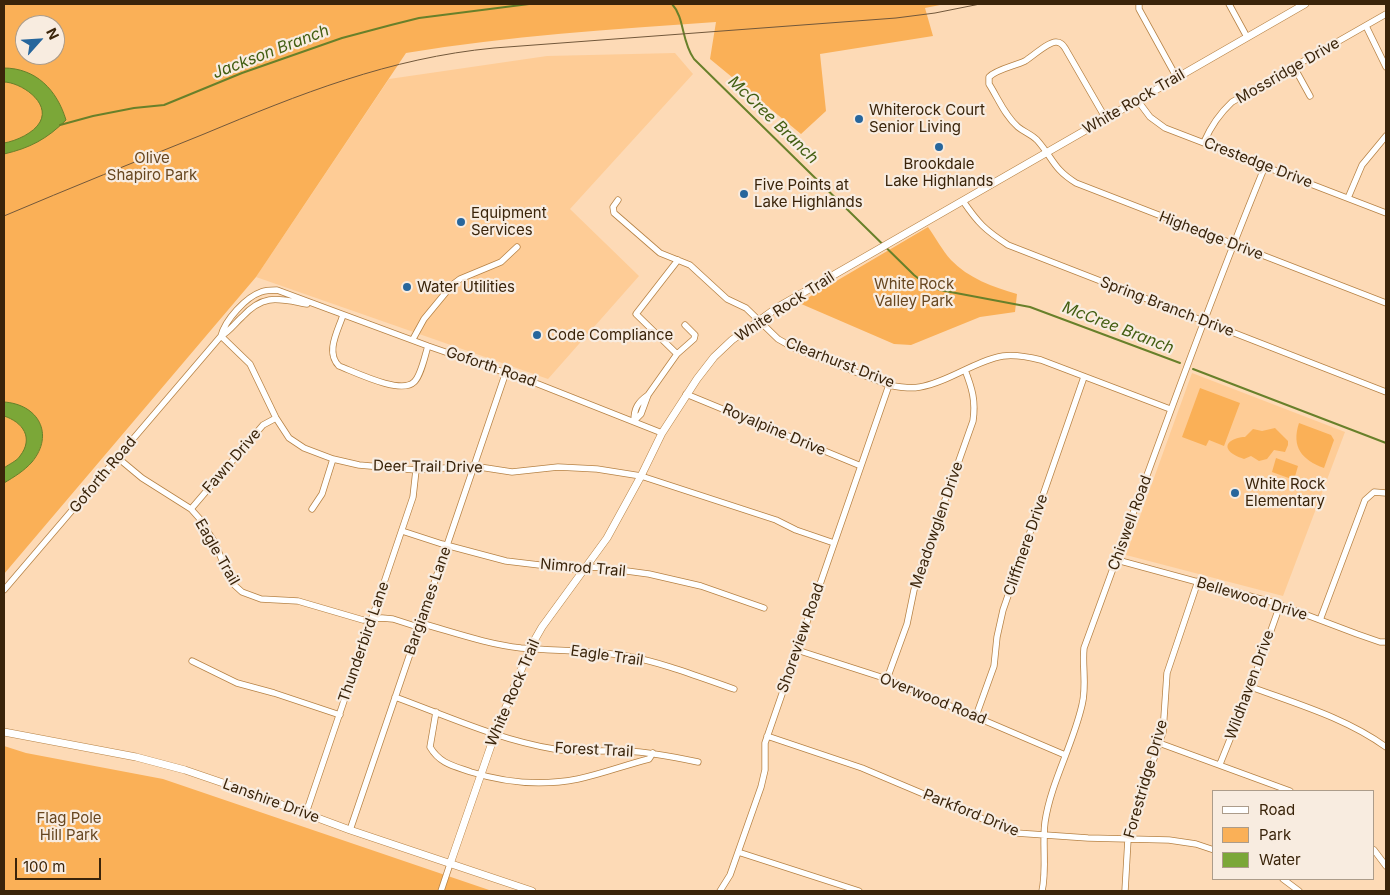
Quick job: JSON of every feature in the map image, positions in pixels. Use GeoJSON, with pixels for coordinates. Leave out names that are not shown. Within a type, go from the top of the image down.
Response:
{"type":"FeatureCollection","features":[{"type":"Feature","properties":{"kind":"street"},"geometry":{"type":"LineString","coordinates":[[1139,4],[1139,9],[1177,78]]}},
{"type":"Feature","properties":{"kind":"street"},"geometry":{"type":"LineString","coordinates":[[1229,4],[1248,37]]}},
{"type":"Feature","properties":{"kind":"street","name":"White Rock Trail"},"geometry":{"type":"LineString","coordinates":[[441,891],[495,734],[530,648],[542,626],[606,538],[641,476],[662,433],[686,394],[714,357],[732,340],[759,320],[1304,4]]}},
{"type":"Feature","properties":{"kind":"street","name":"Mossridge Drive"},"geometry":{"type":"LineString","coordinates":[[1204,142],[1213,123],[1232,102],[1386,14]]}},
{"type":"Feature","properties":{"kind":"street"},"geometry":{"type":"LineString","coordinates":[[1366,26],[1386,67]]}},
{"type":"Feature","properties":{"kind":"street","name":"Highedge Drive"},"geometry":{"type":"LineString","coordinates":[[1106,119],[1062,43],[1051,43],[1025,61],[993,73],[989,77],[990,84],[1008,116],[1017,126],[1037,140],[1055,167],[1076,183],[1386,303]]}},
{"type":"Feature","properties":{"kind":"street"},"geometry":{"type":"LineString","coordinates":[[1294,67],[1310,96]]}},
{"type":"Feature","properties":{"kind":"street","name":"Crestedge Drive"},"geometry":{"type":"LineString","coordinates":[[1138,101],[1150,117],[1165,128],[1386,213]]}},
{"type":"Feature","properties":{"kind":"street"},"geometry":{"type":"LineString","coordinates":[[1348,198],[1362,165],[1386,136]]}},
{"type":"Feature","properties":{"kind":"street","name":"Chiswell Road"},"geometry":{"type":"LineString","coordinates":[[1042,891],[1044,836],[1048,808],[1084,696],[1084,648],[1203,321],[1265,166]]}},
{"type":"Feature","properties":{"kind":"street","name":"Clearhurst Drive"},"geometry":{"type":"LineString","coordinates":[[618,200],[613,207],[614,213],[660,252],[696,269],[727,299],[746,308],[778,339],[786,344],[889,385],[919,387],[993,359],[1014,356],[1041,360],[1170,409]]}},
{"type":"Feature","properties":{"kind":"street","name":"Spring Branch Drive"},"geometry":{"type":"LineString","coordinates":[[963,201],[976,221],[988,232],[1008,245],[1386,392]]}},
{"type":"Feature","properties":{"kind":"street"},"geometry":{"type":"LineString","coordinates":[[413,340],[424,319],[452,285],[460,279],[501,262],[517,247]]}},
{"type":"Feature","properties":{"kind":"street"},"geometry":{"type":"LineString","coordinates":[[677,354],[636,314],[678,260]]}},
{"type":"Feature","properties":{"kind":"street","name":"Goforth Road"},"geometry":{"type":"LineString","coordinates":[[4,590],[221,336],[223,329],[243,304],[262,291],[276,290],[285,292],[428,346],[506,372],[662,433]]}},
{"type":"Feature","properties":{"kind":"street"},"geometry":{"type":"LineString","coordinates":[[343,315],[332,351],[335,362],[339,366],[390,385],[404,387],[414,383],[428,346]]}},
{"type":"Feature","properties":{"kind":"street"},"geometry":{"type":"LineString","coordinates":[[634,421],[634,411],[639,401],[648,395],[677,354],[694,339],[695,335],[685,325]]}},
{"type":"Feature","properties":{"kind":"street","name":"Deer Trail Drive"},"geometry":{"type":"LineString","coordinates":[[221,336],[250,364],[276,418],[289,438],[333,459],[359,465],[416,470],[473,466],[512,472],[558,467],[641,476],[776,520],[796,530],[834,544]]}},
{"type":"Feature","properties":{"kind":"street","name":"Meadowglen Drive"},"geometry":{"type":"LineString","coordinates":[[887,679],[907,624],[914,590],[922,565],[973,421],[975,402],[965,370]]}},
{"type":"Feature","properties":{"kind":"street","name":"Bargiames Lane"},"geometry":{"type":"LineString","coordinates":[[350,830],[506,372]]}},
{"type":"Feature","properties":{"kind":"street","name":"Cliffmere Drive"},"geometry":{"type":"LineString","coordinates":[[976,716],[994,666],[997,636],[1003,610],[1084,377]]}},
{"type":"Feature","properties":{"kind":"street","name":"Shoreview Road"},"geometry":{"type":"LineString","coordinates":[[720,891],[730,874],[763,780],[767,736],[889,385]]}},
{"type":"Feature","properties":{"kind":"street","name":"Royalpine Drive"},"geometry":{"type":"LineString","coordinates":[[686,394],[861,466]]}},
{"type":"Feature","properties":{"kind":"street","name":"Fawn Drive"},"geometry":{"type":"LineString","coordinates":[[190,510],[263,425],[276,418]]}},
{"type":"Feature","properties":{"kind":"street","name":"Eagle Trail"},"geometry":{"type":"LineString","coordinates":[[118,458],[154,487],[190,510],[212,537],[231,582],[242,592],[260,599],[298,601],[363,620],[393,618],[488,642],[530,648],[627,656],[669,667],[734,689]]}},
{"type":"Feature","properties":{"kind":"street"},"geometry":{"type":"LineString","coordinates":[[312,509],[322,494],[333,459]]}},
{"type":"Feature","properties":{"kind":"street","name":"Thunderbird Lane"},"geometry":{"type":"LineString","coordinates":[[306,813],[413,497],[416,470]]}},
{"type":"Feature","properties":{"kind":"street"},"geometry":{"type":"LineString","coordinates":[[1320,620],[1365,500],[1374,492],[1386,494]]}},
{"type":"Feature","properties":{"kind":"street","name":"Nimrod Trail"},"geometry":{"type":"LineString","coordinates":[[402,531],[506,561],[573,568],[596,567],[678,580],[764,608]]}},
{"type":"Feature","properties":{"kind":"street","name":"Bellewood Drive"},"geometry":{"type":"LineString","coordinates":[[1117,560],[1280,605],[1380,642],[1386,642]]}},
{"type":"Feature","properties":{"kind":"street","name":"Forestridge Drive"},"geometry":{"type":"LineString","coordinates":[[1125,891],[1128,839],[1164,722],[1167,673],[1198,581]]}},
{"type":"Feature","properties":{"kind":"street","name":"Wildhaven Drive"},"geometry":{"type":"LineString","coordinates":[[1220,764],[1251,687],[1280,605]]}},
{"type":"Feature","properties":{"kind":"street","name":"Overwood Road"},"geometry":{"type":"LineString","coordinates":[[797,650],[887,679],[1065,755]]}},
{"type":"Feature","properties":{"kind":"street"},"geometry":{"type":"LineString","coordinates":[[192,661],[237,684],[274,693],[340,715]]}},
{"type":"Feature","properties":{"kind":"street"},"geometry":{"type":"LineString","coordinates":[[1251,687],[1358,728],[1386,747]]}},
{"type":"Feature","properties":{"kind":"street","name":"Forest Trail"},"geometry":{"type":"LineString","coordinates":[[395,697],[495,734],[552,749],[571,752],[625,751],[652,753],[698,762]]}},
{"type":"Feature","properties":{"kind":"street","name":"Forest Trail"},"geometry":{"type":"LineString","coordinates":[[436,712],[430,747],[435,756],[444,763],[506,781],[528,783],[565,781],[649,759],[652,753]]}},
{"type":"Feature","properties":{"kind":"street","name":"Lanshire Drive"},"geometry":{"type":"LineString","coordinates":[[4,732],[150,760],[226,784],[350,830],[532,891]]}},
{"type":"Feature","properties":{"kind":"street","name":"Parkford Drive"},"geometry":{"type":"LineString","coordinates":[[767,736],[862,768],[1005,829],[1028,835],[1182,842],[1212,849]]}},
{"type":"Feature","properties":{"kind":"street"},"geometry":{"type":"LineString","coordinates":[[1159,743],[1287,790]]}},
{"type":"Feature","properties":{"kind":"street"},"geometry":{"type":"LineString","coordinates":[[1375,851],[1386,866]]}},
{"type":"Feature","properties":{"kind":"street"},"geometry":{"type":"LineString","coordinates":[[738,852],[859,891]]}},
{"type":"Feature","properties":{"kind":"street"},"geometry":{"type":"LineString","coordinates":[[1284,880],[1299,891]]}},
{"type":"Feature","properties":{"kind":"shaded area"},"geometry":{"type":"Polygon","coordinates":[[[675,53],[693,74],[570,209],[639,276],[548,379],[256,277],[389,79],[547,56],[675,53]]]}},
{"type":"Feature","properties":{"kind":"shaded area","name":"White Rock Elementary"},"geometry":{"type":"Polygon","coordinates":[[[1192,373],[1345,432],[1283,596],[1126,555],[1192,373]]]}},
{"type":"Feature","properties":{"kind":"green space","name":"Olive Shapiro Park"},"geometry":{"type":"Polygon","coordinates":[[[4,4],[945,4],[925,8],[933,36],[820,54],[826,111],[801,134],[710,59],[716,22],[599,30],[406,53],[256,277],[4,574],[4,4]]]}},
{"type":"Feature","properties":{"kind":"green space","name":"White Rock Valley Park"},"geometry":{"type":"Polygon","coordinates":[[[928,227],[948,256],[965,272],[990,285],[1017,294],[1015,312],[980,317],[911,345],[894,344],[799,303],[928,227]]]}},
{"type":"Feature","properties":{"kind":"green space"},"geometry":{"type":"Polygon","coordinates":[[[1200,388],[1240,403],[1224,446],[1209,440],[1206,446],[1182,437],[1200,388]]]}},
{"type":"Feature","properties":{"kind":"green space"},"geometry":{"type":"Polygon","coordinates":[[[1299,423],[1331,435],[1334,440],[1324,468],[1304,457],[1300,452],[1296,439],[1299,423]]]}},
{"type":"Feature","properties":{"kind":"green space"},"geometry":{"type":"Polygon","coordinates":[[[1275,428],[1288,441],[1285,452],[1274,450],[1267,459],[1259,461],[1251,456],[1244,459],[1238,457],[1229,450],[1228,444],[1230,442],[1237,438],[1245,437],[1253,429],[1262,431],[1275,428]]]}},
{"type":"Feature","properties":{"kind":"green space"},"geometry":{"type":"Polygon","coordinates":[[[1276,458],[1298,466],[1294,480],[1272,472],[1276,458]]]}},
{"type":"Feature","properties":{"kind":"green space","name":"Flag Pole Hill Park"},"geometry":{"type":"Polygon","coordinates":[[[4,746],[26,753],[163,779],[492,891],[4,891],[4,746]]]}},
{"type":"Feature","properties":{"kind":"water"},"geometry":{"type":"Polygon","coordinates":[[[4,68],[26,72],[44,83],[57,99],[66,120],[38,142],[4,154],[4,143],[29,133],[40,122],[42,115],[41,107],[32,94],[18,85],[4,82],[4,68]]]}},
{"type":"Feature","properties":{"kind":"water"},"geometry":{"type":"Polygon","coordinates":[[[4,402],[26,408],[34,414],[42,431],[42,441],[39,451],[32,462],[4,483],[4,468],[20,456],[26,443],[26,437],[16,422],[4,416],[4,402]]]}},
{"type":"Feature","properties":{"kind":"waterway","name":"Jackson Branch"},"geometry":{"type":"LineString","coordinates":[[60,125],[134,108],[164,105],[242,73],[342,38],[391,25],[419,18],[529,4]]}},
{"type":"Feature","properties":{"kind":"waterway","name":"McCree Branch"},"geometry":{"type":"LineString","coordinates":[[672,4],[679,16],[687,45],[694,59],[924,283],[940,290],[1030,307],[1180,363]]}},
{"type":"Feature","properties":{"kind":"waterway","name":"McCree Branch"},"geometry":{"type":"LineString","coordinates":[[1193,369],[1386,443]]}},
{"type":"Feature","properties":{"kind":"tram line"},"geometry":{"type":"LineString","coordinates":[[4,216],[275,105],[346,80],[418,60],[494,48],[896,18],[980,4]]}},
{"type":"Feature","properties":{"kind":"place","name":"Whiterock Court Senior Living"},"geometry":{"type":"Point","coordinates":[859,119]}},
{"type":"Feature","properties":{"kind":"place","name":"Brookdale Lake Highlands"},"geometry":{"type":"Point","coordinates":[939,147]}},
{"type":"Feature","properties":{"kind":"place","name":"Five Points at Lake Highlands"},"geometry":{"type":"Point","coordinates":[744,194]}},
{"type":"Feature","properties":{"kind":"place","name":"Equipment Services"},"geometry":{"type":"Point","coordinates":[461,222]}},
{"type":"Feature","properties":{"kind":"place","name":"Water Utilities"},"geometry":{"type":"Point","coordinates":[407,287]}},
{"type":"Feature","properties":{"kind":"place","name":"Code Compliance"},"geometry":{"type":"Point","coordinates":[537,335]}},
{"type":"Feature","properties":{"kind":"place","name":"White Rock Elementary"},"geometry":{"type":"Point","coordinates":[1235,493]}}]}
